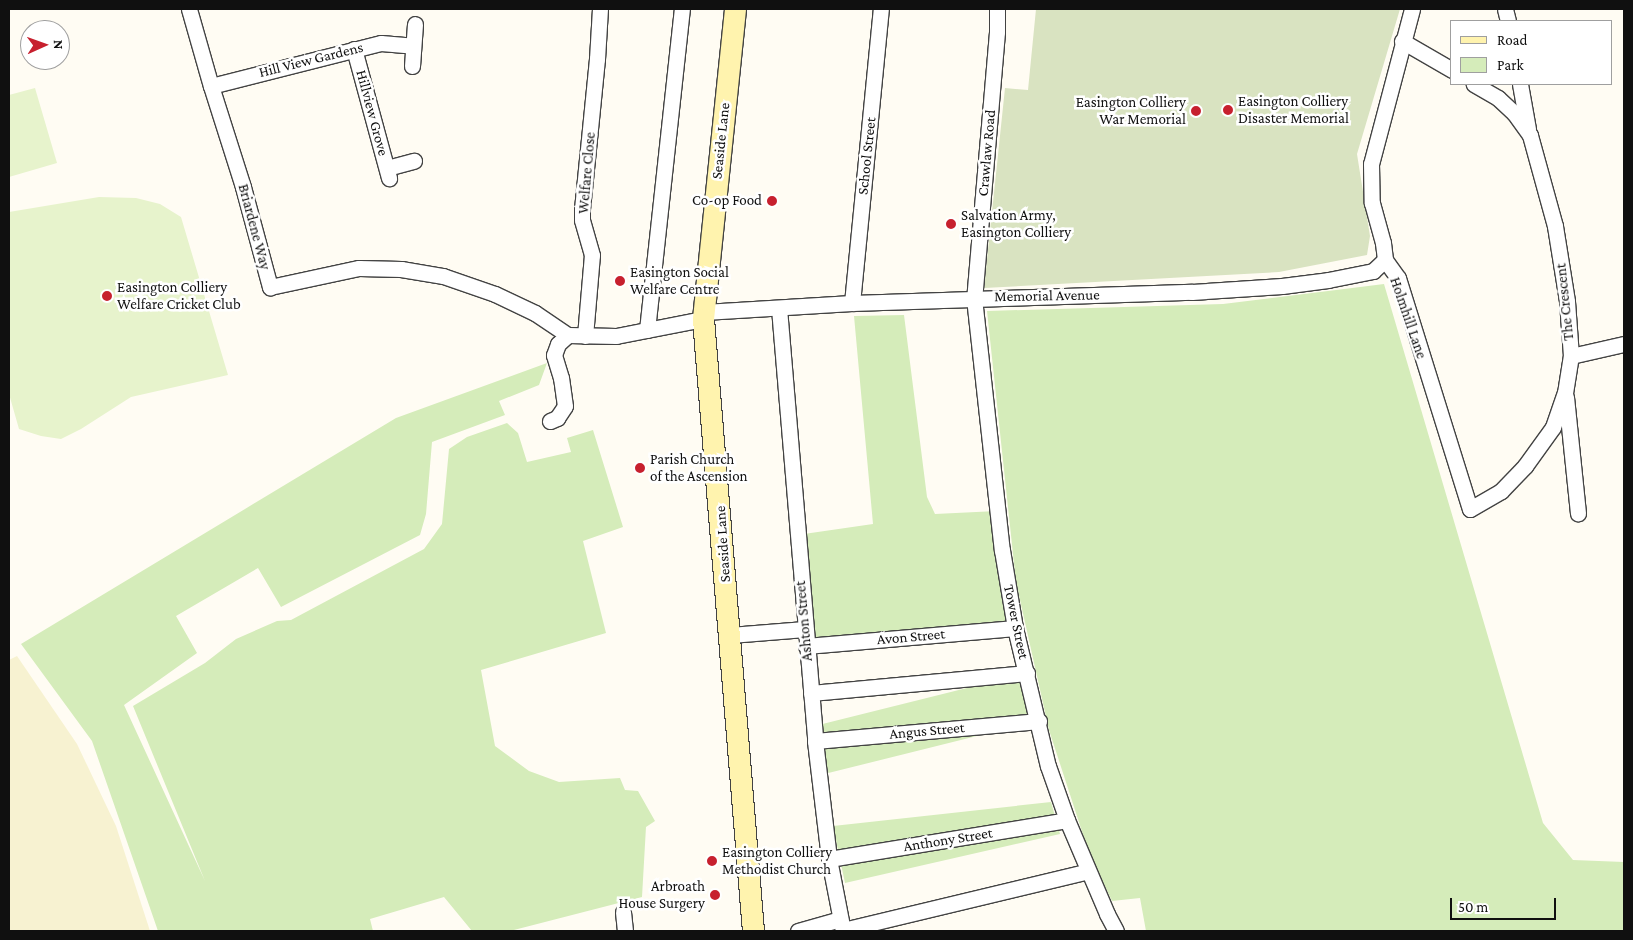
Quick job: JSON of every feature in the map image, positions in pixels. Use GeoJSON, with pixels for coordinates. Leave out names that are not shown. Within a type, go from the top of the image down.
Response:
{"type":"FeatureCollection","features":[{"type":"Feature","properties":{"kind":"main road","name":"Seaside Lane"},"geometry":{"type":"LineString","coordinates":[[735,9],[704,316],[753,931]]}},
{"type":"Feature","properties":{"kind":"street","name":"Briardene Way"},"geometry":{"type":"LineString","coordinates":[[189,9],[210,86],[243,187],[270,287],[360,268],[401,269],[443,276],[495,294],[535,313],[568,335]]}},
{"type":"Feature","properties":{"kind":"street","name":"Welfare Close"},"geometry":{"type":"LineString","coordinates":[[585,336],[592,255],[582,220],[582,209],[600,9]]}},
{"type":"Feature","properties":{"kind":"street"},"geometry":{"type":"LineString","coordinates":[[647,330],[682,9]]}},
{"type":"Feature","properties":{"kind":"street","name":"School Street"},"geometry":{"type":"LineString","coordinates":[[852,303],[881,9]]}},
{"type":"Feature","properties":{"kind":"street","name":"Crawlaw Road"},"geometry":{"type":"LineString","coordinates":[[974,298],[996,42],[997,9]]}},
{"type":"Feature","properties":{"kind":"street","name":"Holmhill Lane"},"geometry":{"type":"LineString","coordinates":[[1412,9],[1371,164],[1372,203],[1383,243],[1385,260],[1398,278],[1470,509]]}},
{"type":"Feature","properties":{"kind":"street"},"geometry":{"type":"LineString","coordinates":[[412,66],[415,24]]}},
{"type":"Feature","properties":{"kind":"street"},"geometry":{"type":"LineString","coordinates":[[1402,41],[1450,69]]}},
{"type":"Feature","properties":{"kind":"street","name":"Hill View Gardens"},"geometry":{"type":"LineString","coordinates":[[210,86],[381,43],[413,46]]}},
{"type":"Feature","properties":{"kind":"street","name":"Hillview Grove"},"geometry":{"type":"LineString","coordinates":[[354,49],[388,173],[414,161]]}},
{"type":"Feature","properties":{"kind":"street","name":"The Crescent"},"geometry":{"type":"LineString","coordinates":[[1470,509],[1501,491],[1525,466],[1553,427],[1566,393],[1571,356],[1568,301],[1555,226],[1530,136],[1514,113],[1498,98],[1476,85]]}},
{"type":"Feature","properties":{"kind":"street"},"geometry":{"type":"LineString","coordinates":[[1520,85],[1530,136]]}},
{"type":"Feature","properties":{"kind":"street","name":"Memorial Avenue"},"geometry":{"type":"LineString","coordinates":[[568,335],[616,336],[704,316],[779,308],[974,298],[1192,292],[1282,286],[1328,280],[1372,271],[1385,260]]}},
{"type":"Feature","properties":{"kind":"street","name":"Tower Street"},"geometry":{"type":"LineString","coordinates":[[974,298],[1002,550],[1015,628],[1048,766],[1088,871],[1116,931]]}},
{"type":"Feature","properties":{"kind":"street","name":"Ashton Street"},"geometry":{"type":"LineString","coordinates":[[779,308],[804,629],[815,741],[829,859],[842,927]]}},
{"type":"Feature","properties":{"kind":"street"},"geometry":{"type":"LineString","coordinates":[[550,421],[557,418],[564,406],[561,378],[554,355],[558,344],[568,335]]}},
{"type":"Feature","properties":{"kind":"street"},"geometry":{"type":"LineString","coordinates":[[1571,356],[1624,344]]}},
{"type":"Feature","properties":{"kind":"street"},"geometry":{"type":"LineString","coordinates":[[1566,393],[1578,513]]}},
{"type":"Feature","properties":{"kind":"street","name":"Avon Street"},"geometry":{"type":"LineString","coordinates":[[806,646],[1015,628]]}},
{"type":"Feature","properties":{"kind":"street"},"geometry":{"type":"LineString","coordinates":[[730,635],[804,629]]}},
{"type":"Feature","properties":{"kind":"street"},"geometry":{"type":"LineString","coordinates":[[811,693],[1027,673]]}},
{"type":"Feature","properties":{"kind":"street","name":"Angus Street"},"geometry":{"type":"LineString","coordinates":[[815,741],[1038,721]]}},
{"type":"Feature","properties":{"kind":"street","name":"Anthony Street"},"geometry":{"type":"LineString","coordinates":[[829,859],[1067,820]]}},
{"type":"Feature","properties":{"kind":"street"},"geometry":{"type":"LineString","coordinates":[[798,931],[842,927],[1088,871]]}},
{"type":"Feature","properties":{"kind":"street"},"geometry":{"type":"LineString","coordinates":[[623,912],[624,931]]}},
{"type":"Feature","properties":{"kind":"shaded area"},"geometry":{"type":"Polygon","coordinates":[[[17,656],[77,744],[116,826],[150,931],[9,931],[9,660],[17,656]]]}},
{"type":"Feature","properties":{"kind":"green space"},"geometry":{"type":"Polygon","coordinates":[[[1036,9],[1400,9],[1357,154],[1370,236],[1367,255],[1279,272],[984,288],[1005,88],[1028,90],[1036,9]]]}},
{"type":"Feature","properties":{"kind":"green space"},"geometry":{"type":"Polygon","coordinates":[[[35,88],[57,163],[9,177],[9,95],[35,88]]]}},
{"type":"Feature","properties":{"kind":"green space","name":"Easington Colliery Welfare Cricket Club"},"geometry":{"type":"Polygon","coordinates":[[[99,197],[136,198],[160,204],[181,217],[228,375],[131,397],[81,429],[61,439],[41,436],[19,429],[9,394],[9,212],[99,197]]]}},
{"type":"Feature","properties":{"kind":"green space"},"geometry":{"type":"Polygon","coordinates":[[[1384,284],[1543,823],[1573,860],[1624,862],[1624,931],[1146,931],[1140,898],[1112,901],[1089,853],[1049,730],[1016,582],[987,311],[1223,304],[1384,284]]]}},
{"type":"Feature","properties":{"kind":"green space"},"geometry":{"type":"Polygon","coordinates":[[[904,315],[927,497],[935,514],[997,511],[1015,628],[806,646],[797,535],[873,524],[854,316],[904,315]]]}},
{"type":"Feature","properties":{"kind":"green space"},"geometry":{"type":"Polygon","coordinates":[[[547,363],[539,385],[499,401],[505,415],[432,442],[426,514],[420,535],[281,607],[258,568],[176,616],[197,653],[124,705],[205,881],[133,706],[205,663],[236,639],[277,621],[291,620],[424,549],[442,524],[449,449],[467,437],[507,423],[518,433],[527,462],[571,452],[567,438],[593,430],[623,527],[583,541],[606,633],[481,670],[495,746],[529,771],[559,782],[620,778],[625,790],[638,791],[655,821],[646,827],[642,897],[510,931],[472,931],[444,897],[370,919],[373,931],[158,931],[92,741],[21,644],[396,418],[547,363]]]}},
{"type":"Feature","properties":{"kind":"green space"},"geometry":{"type":"Polygon","coordinates":[[[1027,673],[1039,721],[828,773],[816,725],[1027,673]]]}},
{"type":"Feature","properties":{"kind":"green space"},"geometry":{"type":"Polygon","coordinates":[[[1051,802],[1060,834],[845,883],[833,826],[1051,802]]]}},
{"type":"Feature","properties":{"kind":"place","name":"Easington Colliery Disaster Memorial"},"geometry":{"type":"Point","coordinates":[1228,110]}},
{"type":"Feature","properties":{"kind":"place","name":"Easington Colliery War Memorial"},"geometry":{"type":"Point","coordinates":[1196,111]}},
{"type":"Feature","properties":{"kind":"place","name":"Co-op Food"},"geometry":{"type":"Point","coordinates":[772,201]}},
{"type":"Feature","properties":{"kind":"place","name":"Salvation Army, Easington Colliery"},"geometry":{"type":"Point","coordinates":[951,224]}},
{"type":"Feature","properties":{"kind":"place","name":"Easington Social Welfare Centre"},"geometry":{"type":"Point","coordinates":[620,281]}},
{"type":"Feature","properties":{"kind":"place","name":"Easington Colliery Welfare Cricket Club"},"geometry":{"type":"Point","coordinates":[107,296]}},
{"type":"Feature","properties":{"kind":"place","name":"Parish Church of the Ascension"},"geometry":{"type":"Point","coordinates":[640,468]}},
{"type":"Feature","properties":{"kind":"place","name":"Easington Colliery Methodist Church"},"geometry":{"type":"Point","coordinates":[712,861]}},
{"type":"Feature","properties":{"kind":"place","name":"Arbroath House Surgery"},"geometry":{"type":"Point","coordinates":[715,895]}}]}
